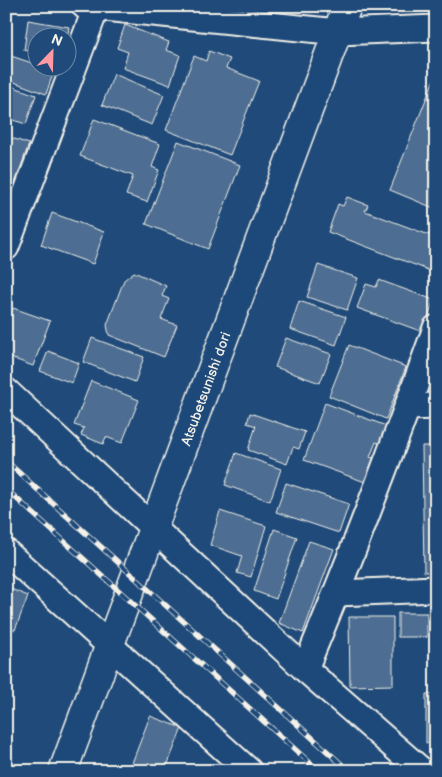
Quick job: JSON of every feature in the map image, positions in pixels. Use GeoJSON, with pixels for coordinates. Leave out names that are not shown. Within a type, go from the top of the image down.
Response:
{"type":"FeatureCollection","features":[{"type":"Feature","properties":{"kind":"street","name":"Atsubetsunishi dori"},"geometry":{"type":"LineString","coordinates":[[63,771],[347,6]]}},
{"type":"Feature","properties":{"kind":"street"},"geometry":{"type":"LineString","coordinates":[[6,247],[91,7],[338,32],[436,28]]}},
{"type":"Feature","properties":{"kind":"street"},"geometry":{"type":"LineString","coordinates":[[305,668],[337,593],[436,328]]}},
{"type":"Feature","properties":{"kind":"street"},"geometry":{"type":"LineString","coordinates":[[6,391],[305,668],[422,771]]}},
{"type":"Feature","properties":{"kind":"street"},"geometry":{"type":"LineString","coordinates":[[408,407],[436,406]]}},
{"type":"Feature","properties":{"kind":"street"},"geometry":{"type":"LineString","coordinates":[[6,552],[249,771]]}},
{"type":"Feature","properties":{"kind":"street"},"geometry":{"type":"LineString","coordinates":[[337,593],[436,589]]}},
{"type":"Feature","properties":{"kind":"shaded area"},"geometry":{"type":"Polygon","coordinates":[[[232,6],[286,6],[275,12],[232,6]]]}},
{"type":"Feature","properties":{"kind":"building"},"geometry":{"type":"Polygon","coordinates":[[[28,20],[69,27],[28,28],[28,51],[24,50],[28,20]]]}},
{"type":"Feature","properties":{"kind":"building"},"geometry":{"type":"Polygon","coordinates":[[[125,25],[169,42],[166,50],[180,55],[170,85],[123,68],[128,52],[117,48],[125,25]]]}},
{"type":"Feature","properties":{"kind":"building"},"geometry":{"type":"Polygon","coordinates":[[[209,51],[230,59],[226,68],[259,81],[230,155],[166,130],[194,56],[206,61],[209,51]]]}},
{"type":"Feature","properties":{"kind":"building"},"geometry":{"type":"Polygon","coordinates":[[[8,55],[28,62],[28,78],[52,78],[46,94],[6,79],[8,55]]]}},
{"type":"Feature","properties":{"kind":"building"},"geometry":{"type":"Polygon","coordinates":[[[114,74],[164,95],[152,125],[102,105],[114,74]]]}},
{"type":"Feature","properties":{"kind":"building"},"geometry":{"type":"Polygon","coordinates":[[[434,79],[436,80],[436,209],[390,190],[434,79]]]}},
{"type":"Feature","properties":{"kind":"building"},"geometry":{"type":"Polygon","coordinates":[[[6,84],[36,95],[26,124],[6,118],[6,84]]]}},
{"type":"Feature","properties":{"kind":"building"},"geometry":{"type":"Polygon","coordinates":[[[94,119],[160,144],[152,167],[159,170],[147,202],[126,195],[133,176],[80,156],[94,119]]]}},
{"type":"Feature","properties":{"kind":"building"},"geometry":{"type":"Polygon","coordinates":[[[6,136],[29,144],[8,203],[6,202],[6,136]]]}},
{"type":"Feature","properties":{"kind":"building"},"geometry":{"type":"Polygon","coordinates":[[[178,141],[240,165],[208,249],[146,224],[178,141]]]}},
{"type":"Feature","properties":{"kind":"building"},"geometry":{"type":"Polygon","coordinates":[[[347,197],[368,205],[365,211],[429,235],[432,229],[436,230],[436,273],[328,232],[338,204],[343,206],[347,197]]]}},
{"type":"Feature","properties":{"kind":"building"},"geometry":{"type":"Polygon","coordinates":[[[52,213],[104,232],[93,264],[41,245],[52,213]]]}},
{"type":"Feature","properties":{"kind":"building"},"geometry":{"type":"Polygon","coordinates":[[[318,265],[358,278],[347,310],[307,297],[318,265]]]}},
{"type":"Feature","properties":{"kind":"building"},"geometry":{"type":"Polygon","coordinates":[[[134,272],[166,286],[162,296],[169,299],[161,319],[177,325],[164,357],[109,335],[107,325],[124,280],[134,272]]]}},
{"type":"Feature","properties":{"kind":"building"},"geometry":{"type":"Polygon","coordinates":[[[379,280],[434,300],[423,332],[357,308],[366,284],[376,287],[379,280]]]}},
{"type":"Feature","properties":{"kind":"building"},"geometry":{"type":"Polygon","coordinates":[[[299,301],[346,317],[336,345],[290,329],[299,301]]]}},
{"type":"Feature","properties":{"kind":"building"},"geometry":{"type":"Polygon","coordinates":[[[13,308],[50,321],[33,366],[6,356],[6,326],[13,308]]]}},
{"type":"Feature","properties":{"kind":"building"},"geometry":{"type":"Polygon","coordinates":[[[92,338],[144,357],[135,382],[83,362],[92,338]]]}},
{"type":"Feature","properties":{"kind":"building"},"geometry":{"type":"Polygon","coordinates":[[[286,338],[331,354],[320,383],[275,367],[286,338]]]}},
{"type":"Feature","properties":{"kind":"building"},"geometry":{"type":"Polygon","coordinates":[[[349,345],[406,367],[386,419],[329,396],[349,345]]]}},
{"type":"Feature","properties":{"kind":"building"},"geometry":{"type":"Polygon","coordinates":[[[48,351],[79,363],[72,383],[40,371],[48,351]]]}},
{"type":"Feature","properties":{"kind":"building"},"geometry":{"type":"Polygon","coordinates":[[[91,381],[139,400],[122,443],[106,437],[103,444],[81,435],[84,428],[74,425],[91,381]]]}},
{"type":"Feature","properties":{"kind":"building"},"geometry":{"type":"Polygon","coordinates":[[[325,403],[389,427],[383,445],[376,442],[370,457],[376,459],[368,483],[304,460],[325,403]]]}},
{"type":"Feature","properties":{"kind":"building"},"geometry":{"type":"Polygon","coordinates":[[[250,413],[305,432],[299,449],[293,447],[287,464],[248,450],[256,426],[247,423],[250,413]]]}},
{"type":"Feature","properties":{"kind":"building"},"geometry":{"type":"Polygon","coordinates":[[[422,446],[436,446],[436,572],[424,572],[422,446]]]}},
{"type":"Feature","properties":{"kind":"building"},"geometry":{"type":"Polygon","coordinates":[[[236,453],[281,469],[270,501],[225,485],[236,453]]]}},
{"type":"Feature","properties":{"kind":"building"},"geometry":{"type":"Polygon","coordinates":[[[286,483],[349,504],[339,533],[276,512],[286,483]]]}},
{"type":"Feature","properties":{"kind":"building"},"geometry":{"type":"Polygon","coordinates":[[[220,511],[266,526],[251,577],[237,573],[242,556],[210,545],[220,511]]]}},
{"type":"Feature","properties":{"kind":"building"},"geometry":{"type":"Polygon","coordinates":[[[274,529],[297,537],[276,599],[254,591],[274,529]]]}},
{"type":"Feature","properties":{"kind":"building"},"geometry":{"type":"Polygon","coordinates":[[[309,541],[334,549],[303,633],[279,623],[309,541]]]}},
{"type":"Feature","properties":{"kind":"building"},"geometry":{"type":"Polygon","coordinates":[[[6,587],[28,596],[15,630],[6,627],[6,587]]]}},
{"type":"Feature","properties":{"kind":"building"},"geometry":{"type":"Polygon","coordinates":[[[398,613],[427,613],[427,637],[398,637],[398,613]]]}},
{"type":"Feature","properties":{"kind":"building"},"geometry":{"type":"Polygon","coordinates":[[[433,614],[436,614],[436,658],[434,658],[433,614]]]}},
{"type":"Feature","properties":{"kind":"building"},"geometry":{"type":"Polygon","coordinates":[[[349,617],[393,617],[393,685],[350,686],[349,617]]]}},
{"type":"Feature","properties":{"kind":"building"},"geometry":{"type":"Polygon","coordinates":[[[6,676],[12,678],[6,693],[6,676]]]}},
{"type":"Feature","properties":{"kind":"building"},"geometry":{"type":"Polygon","coordinates":[[[426,694],[436,694],[436,742],[426,743],[426,694]]]}},
{"type":"Feature","properties":{"kind":"building"},"geometry":{"type":"Polygon","coordinates":[[[150,716],[182,728],[165,771],[129,771],[150,716]]]}},
{"type":"Feature","properties":{"kind":"railway"},"geometry":{"type":"LineString","coordinates":[[6,461],[349,771]]}},
{"type":"Feature","properties":{"kind":"railway"},"geometry":{"type":"LineString","coordinates":[[6,489],[319,771]]}}]}
